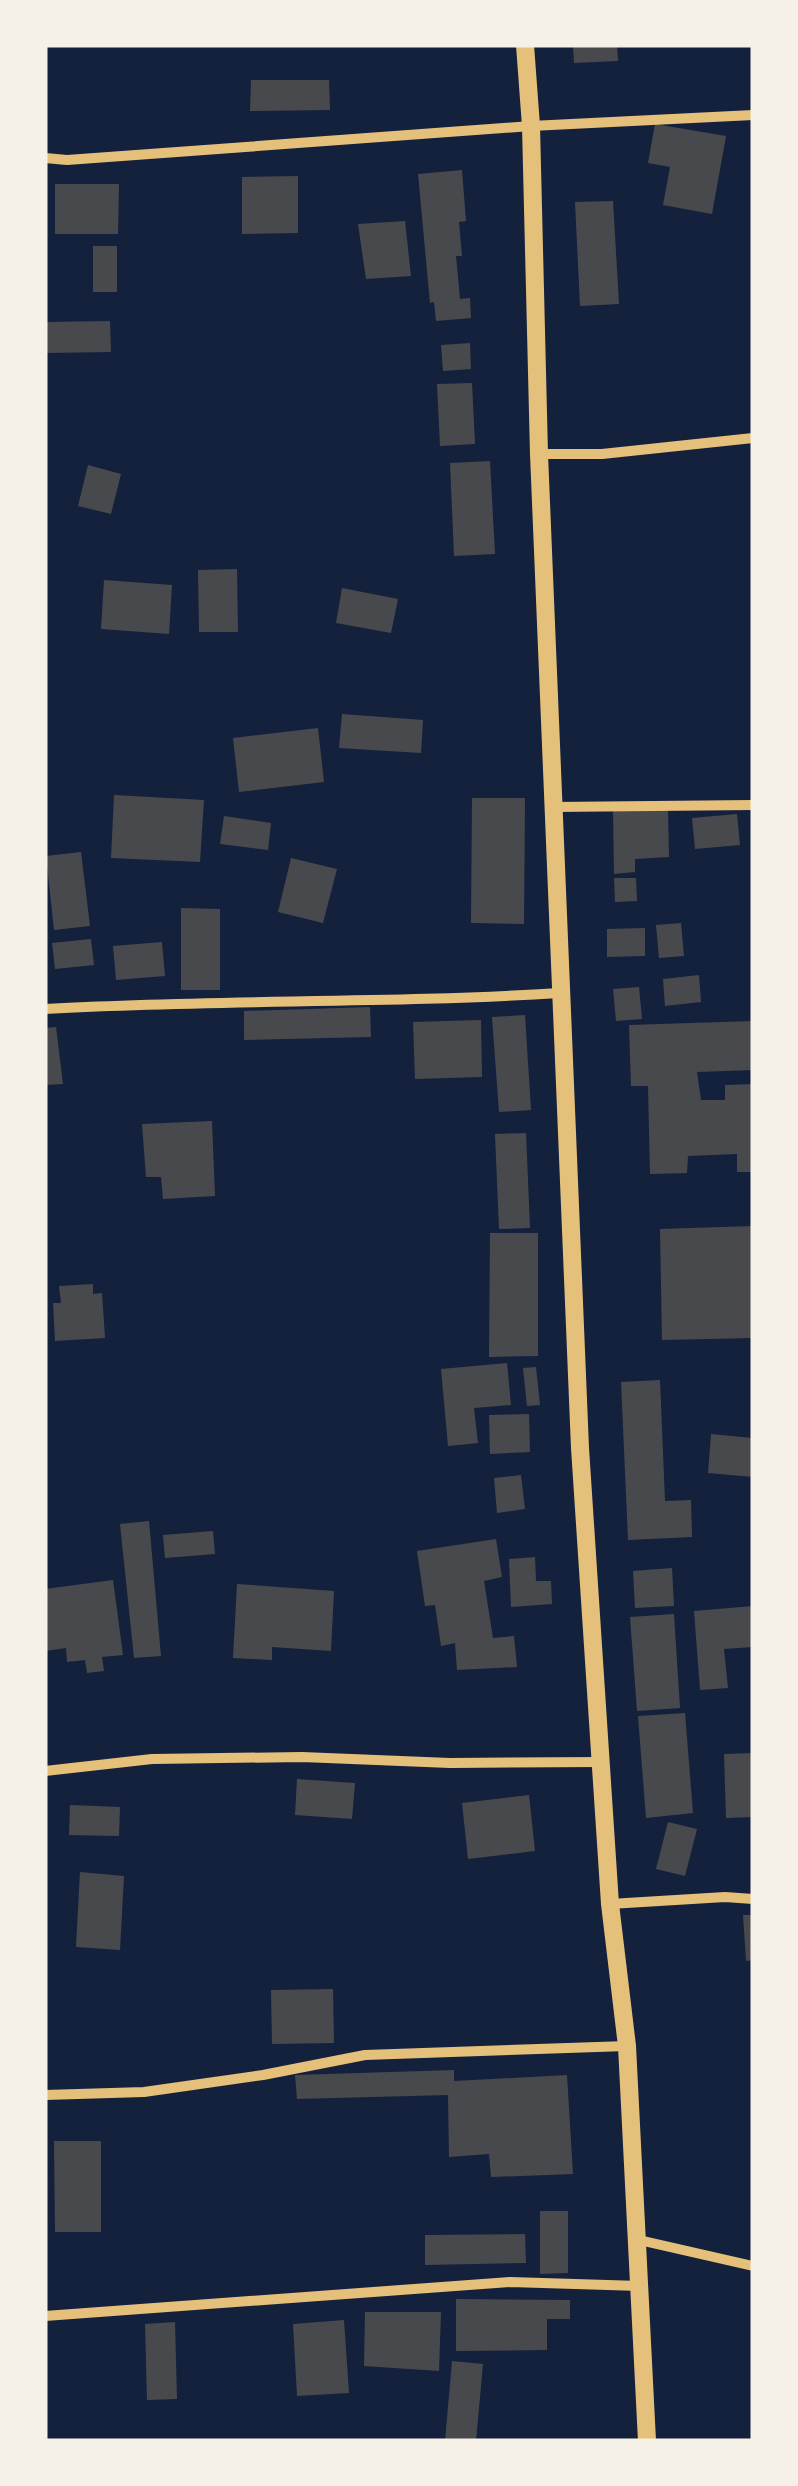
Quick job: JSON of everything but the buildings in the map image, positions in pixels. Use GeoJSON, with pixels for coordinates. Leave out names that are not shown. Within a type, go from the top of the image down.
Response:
{"type":"FeatureCollection","features":[{"type":"Feature","properties":{"kind":"street"},"geometry":{"type":"LineString","coordinates":[[525,45],[531,126],[559,993],[580,1448],[610,1904],[628,2046],[647,2441]]}},
{"type":"Feature","properties":{"kind":"street"},"geometry":{"type":"LineString","coordinates":[[45,158],[67,160],[531,126],[753,115]]}},
{"type":"Feature","properties":{"kind":"street"},"geometry":{"type":"LineString","coordinates":[[539,454],[602,454],[753,438]]}},
{"type":"Feature","properties":{"kind":"street"},"geometry":{"type":"LineString","coordinates":[[554,808],[753,805]]}},
{"type":"Feature","properties":{"kind":"street"},"geometry":{"type":"LineString","coordinates":[[45,1009],[225,1000],[491,998],[559,993]]}},
{"type":"Feature","properties":{"kind":"street"},"geometry":{"type":"LineString","coordinates":[[45,1771],[190,1758],[603,1762]]}},
{"type":"Feature","properties":{"kind":"street"},"geometry":{"type":"LineString","coordinates":[[610,1904],[753,1899]]}},
{"type":"Feature","properties":{"kind":"street"},"geometry":{"type":"LineString","coordinates":[[45,2095],[144,2092],[365,2055],[628,2046]]}},
{"type":"Feature","properties":{"kind":"street"},"geometry":{"type":"LineString","coordinates":[[639,2240],[753,2266]]}},
{"type":"Feature","properties":{"kind":"street"},"geometry":{"type":"LineString","coordinates":[[45,2316],[510,2282],[640,2286]]}}]}
